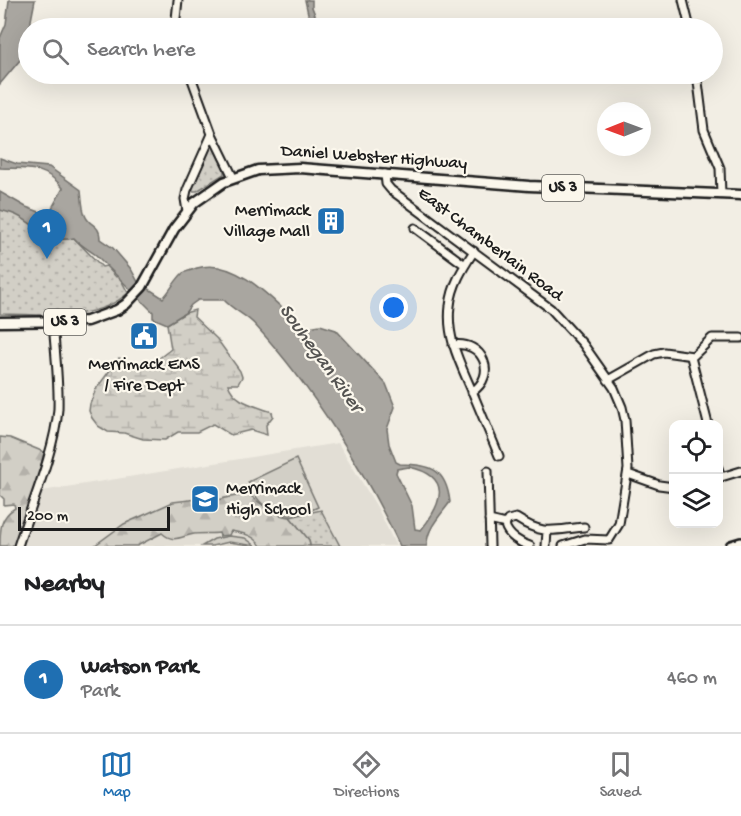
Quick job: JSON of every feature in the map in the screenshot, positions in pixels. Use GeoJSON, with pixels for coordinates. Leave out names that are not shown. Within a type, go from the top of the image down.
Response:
{"type":"FeatureCollection","features":[{"type":"Feature","properties":{"kind":"highway"},"geometry":{"type":"LineString","coordinates":[[731,546],[741,543]]}},
{"type":"Feature","properties":{"kind":"main road","name":"Daniel Webster Highway"},"geometry":{"type":"LineString","coordinates":[[0,322],[95,319],[117,310],[142,287],[174,229],[187,211],[213,188],[233,177],[258,170],[282,167],[529,186],[741,195]]}},
{"type":"Feature","properties":{"kind":"street"},"geometry":{"type":"LineString","coordinates":[[176,18],[178,0]]}},
{"type":"Feature","properties":{"kind":"street"},"geometry":{"type":"LineString","coordinates":[[684,0],[688,18]]}},
{"type":"Feature","properties":{"kind":"street"},"geometry":{"type":"LineString","coordinates":[[194,84],[212,134],[233,177]]}},
{"type":"Feature","properties":{"kind":"street"},"geometry":{"type":"LineString","coordinates":[[698,84],[704,130],[720,168],[721,194]]}},
{"type":"Feature","properties":{"kind":"street"},"geometry":{"type":"LineString","coordinates":[[187,211],[185,199],[187,190],[212,134]]}},
{"type":"Feature","properties":{"kind":"street","name":"East Chamberlain Road"},"geometry":{"type":"LineString","coordinates":[[385,174],[386,184],[391,190],[551,309],[583,344],[618,396],[625,420],[628,474],[618,524],[609,540],[585,538],[563,546]]}},
{"type":"Feature","properties":{"kind":"street"},"geometry":{"type":"LineString","coordinates":[[415,228],[465,265]]}},
{"type":"Feature","properties":{"kind":"street"},"geometry":{"type":"LineString","coordinates":[[474,251],[456,282],[450,305],[450,332],[453,345],[499,456]]}},
{"type":"Feature","properties":{"kind":"street"},"geometry":{"type":"LineString","coordinates":[[18,546],[56,423],[58,397],[53,322]]}},
{"type":"Feature","properties":{"kind":"street"},"geometry":{"type":"LineString","coordinates":[[608,380],[654,354],[664,352],[691,357],[712,338],[741,338]]}},
{"type":"Feature","properties":{"kind":"street"},"geometry":{"type":"LineString","coordinates":[[453,345],[462,344],[472,347],[483,359],[484,377],[472,392]]}},
{"type":"Feature","properties":{"kind":"street"},"geometry":{"type":"LineString","coordinates":[[691,357],[707,420]]}},
{"type":"Feature","properties":{"kind":"street"},"geometry":{"type":"LineString","coordinates":[[488,471],[490,546]]}},
{"type":"Feature","properties":{"kind":"street"},"geometry":{"type":"LineString","coordinates":[[723,476],[741,471]]}},
{"type":"Feature","properties":{"kind":"street"},"geometry":{"type":"LineString","coordinates":[[628,474],[669,486]]}},
{"type":"Feature","properties":{"kind":"street"},"geometry":{"type":"LineString","coordinates":[[530,546],[512,536],[507,530],[506,524],[509,519],[515,518],[532,528],[547,531],[584,527]]}},
{"type":"Feature","properties":{"kind":"street"},"geometry":{"type":"LineString","coordinates":[[489,520],[506,524]]}},
{"type":"Feature","properties":{"kind":"street"},"geometry":{"type":"LineString","coordinates":[[546,546],[547,531]]}},
{"type":"Feature","properties":{"kind":"shaded area","name":"Merrimack High School"},"geometry":{"type":"Polygon","coordinates":[[[338,443],[377,507],[396,546],[22,546],[42,491],[338,443]]]}},
{"type":"Feature","properties":{"kind":"green space"},"geometry":{"type":"Polygon","coordinates":[[[210,144],[213,145],[224,174],[197,191],[193,191],[192,188],[210,144]]]}},
{"type":"Feature","properties":{"kind":"green space"},"geometry":{"type":"Polygon","coordinates":[[[0,206],[20,213],[53,237],[66,239],[73,237],[102,267],[106,266],[116,277],[119,276],[128,293],[115,303],[84,313],[0,314],[0,206]]]}},
{"type":"Feature","properties":{"kind":"green space"},"geometry":{"type":"Polygon","coordinates":[[[195,310],[194,317],[217,339],[240,371],[242,377],[238,384],[228,384],[231,390],[240,399],[272,412],[273,416],[266,425],[267,435],[251,430],[231,435],[213,424],[197,432],[178,432],[165,440],[143,439],[124,433],[108,432],[98,426],[89,411],[90,404],[96,389],[119,358],[129,363],[149,366],[171,349],[167,324],[195,310]]]}},
{"type":"Feature","properties":{"kind":"green space"},"geometry":{"type":"Polygon","coordinates":[[[0,437],[10,438],[44,452],[35,492],[14,546],[0,546],[2,524],[6,515],[15,508],[14,504],[4,505],[4,499],[0,495],[0,437]]]}},
{"type":"Feature","properties":{"kind":"green space"},"geometry":{"type":"Polygon","coordinates":[[[296,459],[318,507],[307,512],[286,515],[268,509],[260,502],[248,482],[296,459]]]}},
{"type":"Feature","properties":{"kind":"green space"},"geometry":{"type":"Polygon","coordinates":[[[248,494],[272,511],[290,517],[309,540],[310,546],[261,546],[252,537],[231,531],[229,535],[197,534],[174,539],[162,533],[137,546],[94,546],[124,524],[173,502],[214,497],[216,501],[248,494]]]}},
{"type":"Feature","properties":{"kind":"green space"},"geometry":{"type":"Polygon","coordinates":[[[321,510],[340,546],[310,546],[309,540],[290,517],[321,510]]]}},
{"type":"Feature","properties":{"kind":"green space"},"geometry":{"type":"Polygon","coordinates":[[[229,536],[245,538],[256,546],[229,542],[202,546],[214,539],[229,536]]]}},
{"type":"Feature","properties":{"kind":"water"},"geometry":{"type":"Polygon","coordinates":[[[9,0],[35,0],[31,18],[18,18],[18,62],[0,84],[0,38],[6,24],[9,0]]]}},
{"type":"Feature","properties":{"kind":"water"},"geometry":{"type":"Polygon","coordinates":[[[305,0],[312,0],[316,18],[309,18],[305,0]]]}},
{"type":"Feature","properties":{"kind":"water","name":"Souhegan River"},"geometry":{"type":"Polygon","coordinates":[[[0,158],[17,164],[49,167],[81,190],[85,215],[98,230],[100,239],[113,248],[131,269],[138,282],[163,298],[183,273],[212,266],[241,275],[255,284],[303,328],[320,325],[336,330],[386,384],[395,407],[387,429],[389,444],[396,462],[428,467],[441,475],[445,482],[450,502],[431,528],[427,546],[400,546],[371,489],[336,431],[277,350],[252,322],[224,300],[198,300],[185,313],[167,324],[153,318],[153,312],[96,255],[74,238],[50,237],[26,220],[0,210],[0,192],[26,207],[48,215],[63,188],[49,175],[42,172],[0,168],[0,158]],[[409,467],[397,469],[396,473],[412,506],[415,529],[421,530],[434,510],[439,492],[432,477],[423,471],[409,467]]]}},
{"type":"Feature","properties":{"kind":"place","name":"Merrimack Village Mall"},"geometry":{"type":"Point","coordinates":[331,221]}},
{"type":"Feature","properties":{"kind":"place","name":"Watson Park"},"geometry":{"type":"Point","coordinates":[47,259]}},
{"type":"Feature","properties":{"kind":"place","name":"Merrimack EMS / Fire Dept"},"geometry":{"type":"Point","coordinates":[144,336]}},
{"type":"Feature","properties":{"kind":"place","name":"Merrimack High School"},"geometry":{"type":"Point","coordinates":[205,499]}}]}
